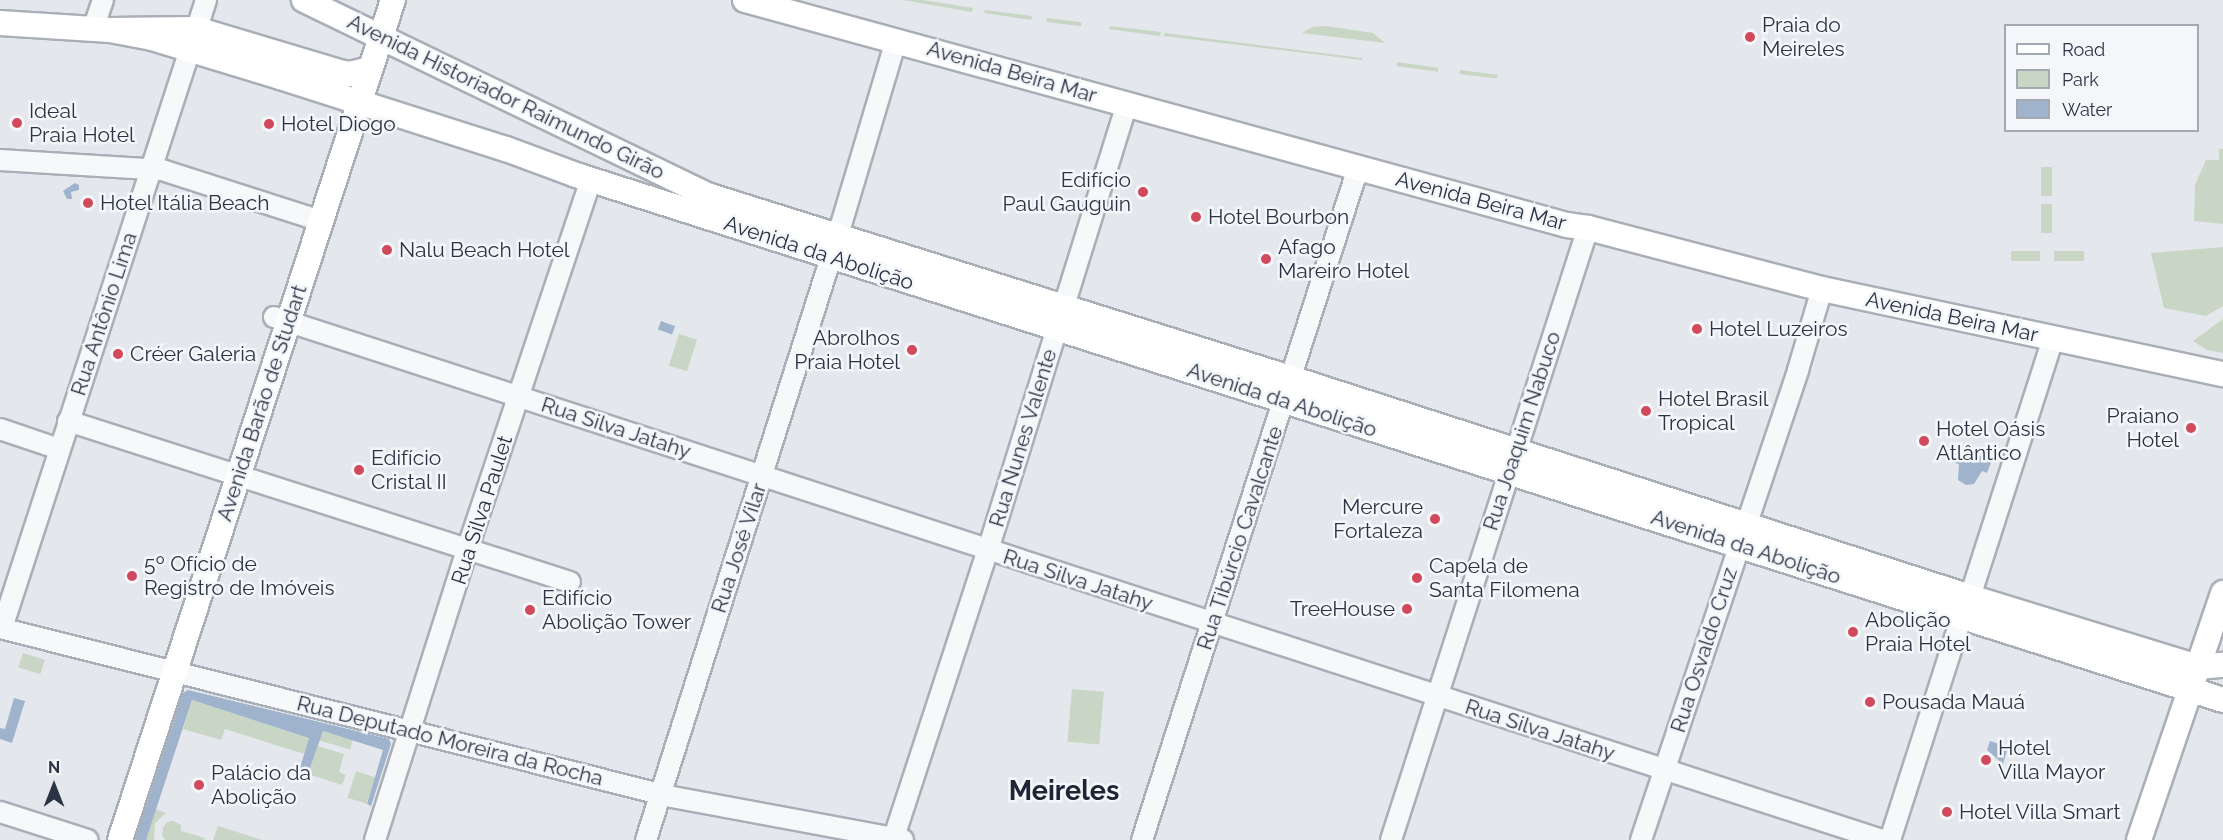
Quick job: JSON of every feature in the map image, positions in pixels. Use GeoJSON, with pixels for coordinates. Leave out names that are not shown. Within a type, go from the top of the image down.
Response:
{"type":"FeatureCollection","features":[{"type":"Feature","properties":{"kind":"main road","name":"Avenida Historiador Raimundo Girão"},"geometry":{"type":"LineString","coordinates":[[304,0],[708,195]]}},
{"type":"Feature","properties":{"kind":"main road","name":"Avenida Barão de Studart"},"geometry":{"type":"LineString","coordinates":[[105,840],[168,670],[352,100],[370,69],[393,0]]}},
{"type":"Feature","properties":{"kind":"main road","name":"Avenida Beira Mar"},"geometry":{"type":"LineString","coordinates":[[745,0],[1567,225],[1588,228],[1822,289],[2223,374]]}},
{"type":"Feature","properties":{"kind":"main road"},"geometry":{"type":"LineString","coordinates":[[0,23],[102,29],[193,39],[350,74],[370,69]]}},
{"type":"Feature","properties":{"kind":"main road","name":"Avenida da Abolição"},"geometry":{"type":"LineString","coordinates":[[193,39],[352,100],[506,149],[591,180],[834,246],[2223,687]]}},
{"type":"Feature","properties":{"kind":"main road","name":"Avenida da Abolição"},"geometry":{"type":"LineString","coordinates":[[708,195],[834,246]]}},
{"type":"Feature","properties":{"kind":"main road"},"geometry":{"type":"LineString","coordinates":[[2139,840],[2223,593]]}},
{"type":"Feature","properties":{"kind":"main road","name":"Avenida da Abolição"},"geometry":{"type":"LineString","coordinates":[[2193,678],[2223,665]]}},
{"type":"Feature","properties":{"kind":"main road","name":"Avenida Barão de Studart"},"geometry":{"type":"LineString","coordinates":[[120,840],[168,670]]}},
{"type":"Feature","properties":{"kind":"main road"},"geometry":{"type":"LineString","coordinates":[[2193,678],[2223,700]]}},
{"type":"Feature","properties":{"kind":"street"},"geometry":{"type":"LineString","coordinates":[[102,29],[103,0]]}},
{"type":"Feature","properties":{"kind":"street","name":"Rua Antônio Lima"},"geometry":{"type":"LineString","coordinates":[[1,628],[206,0]]}},
{"type":"Feature","properties":{"kind":"street","name":"Rua José Vilar"},"geometry":{"type":"LineString","coordinates":[[646,840],[834,246],[896,40]]}},
{"type":"Feature","properties":{"kind":"street","name":"Rua Nunes Valente"},"geometry":{"type":"LineString","coordinates":[[893,840],[988,550],[1127,104]]}},
{"type":"Feature","properties":{"kind":"street"},"geometry":{"type":"LineString","coordinates":[[0,160],[166,171],[314,218]]}},
{"type":"Feature","properties":{"kind":"street","name":"Rua Tibúrcio Cavalcante"},"geometry":{"type":"LineString","coordinates":[[1142,840],[1359,168]]}},
{"type":"Feature","properties":{"kind":"street","name":"Rua Silva Paulet"},"geometry":{"type":"LineString","coordinates":[[375,840],[468,547],[591,180]]}},
{"type":"Feature","properties":{"kind":"street","name":"Rua Joaquim Nabuco"},"geometry":{"type":"LineString","coordinates":[[1391,840],[1439,697],[1512,461],[1588,228]]}},
{"type":"Feature","properties":{"kind":"street","name":"Rua Osvaldo Cruz"},"geometry":{"type":"LineString","coordinates":[[1641,840],[1798,370],[1822,289]]}},
{"type":"Feature","properties":{"kind":"street","name":"Rua Silva Jatahy"},"geometry":{"type":"LineString","coordinates":[[281,319],[1664,771],[1882,840]]}},
{"type":"Feature","properties":{"kind":"street"},"geometry":{"type":"LineString","coordinates":[[1890,840],[2053,339]]}},
{"type":"Feature","properties":{"kind":"street"},"geometry":{"type":"LineString","coordinates":[[68,421],[468,547],[570,582]]}},
{"type":"Feature","properties":{"kind":"street"},"geometry":{"type":"LineString","coordinates":[[0,429],[60,448]]}},
{"type":"Feature","properties":{"kind":"street","name":"Rua Deputado Moreira da Rocha"},"geometry":{"type":"LineString","coordinates":[[1,628],[660,794],[893,840],[903,840]]}},
{"type":"Feature","properties":{"kind":"street"},"geometry":{"type":"LineString","coordinates":[[0,812],[88,840]]}},
{"type":"Feature","properties":{"kind":"green space"},"geometry":{"type":"Polygon","coordinates":[[[903,0],[923,0],[973,8],[972,12],[903,0]]]}},
{"type":"Feature","properties":{"kind":"green space"},"geometry":{"type":"Polygon","coordinates":[[[985,10],[1032,16],[1031,20],[984,13],[985,10]]]}},
{"type":"Feature","properties":{"kind":"green space"},"geometry":{"type":"Polygon","coordinates":[[[1047,18],[1082,22],[1081,26],[1047,22],[1047,18]]]}},
{"type":"Feature","properties":{"kind":"green space"},"geometry":{"type":"Polygon","coordinates":[[[1110,26],[1161,32],[1160,36],[1109,29],[1110,26]]]}},
{"type":"Feature","properties":{"kind":"green space"},"geometry":{"type":"Polygon","coordinates":[[[1326,26],[1373,33],[1385,43],[1302,33],[1313,27],[1326,26]]]}},
{"type":"Feature","properties":{"kind":"green space"},"geometry":{"type":"Polygon","coordinates":[[[1164,33],[1362,58],[1362,60],[1164,36],[1164,33]]]}},
{"type":"Feature","properties":{"kind":"green space"},"geometry":{"type":"Polygon","coordinates":[[[1397,62],[1439,68],[1438,72],[1396,66],[1397,62]]]}},
{"type":"Feature","properties":{"kind":"green space"},"geometry":{"type":"Polygon","coordinates":[[[1460,70],[1498,75],[1497,79],[1460,74],[1460,70]]]}},
{"type":"Feature","properties":{"kind":"green space"},"geometry":{"type":"Polygon","coordinates":[[[2219,149],[2223,149],[2223,224],[2194,221],[2195,185],[2206,160],[2219,160],[2219,149]]]}},
{"type":"Feature","properties":{"kind":"green space"},"geometry":{"type":"Polygon","coordinates":[[[2041,167],[2052,167],[2052,196],[2041,196],[2041,167]]]}},
{"type":"Feature","properties":{"kind":"green space"},"geometry":{"type":"Polygon","coordinates":[[[2041,204],[2052,204],[2052,233],[2041,233],[2041,204]]]}},
{"type":"Feature","properties":{"kind":"green space"},"geometry":{"type":"Polygon","coordinates":[[[2223,247],[2223,306],[2206,316],[2164,308],[2151,253],[2223,247]]]}},
{"type":"Feature","properties":{"kind":"green space"},"geometry":{"type":"Polygon","coordinates":[[[2011,251],[2040,251],[2040,261],[2011,261],[2011,251]]]}},
{"type":"Feature","properties":{"kind":"green space"},"geometry":{"type":"Polygon","coordinates":[[[2054,251],[2084,251],[2084,261],[2054,261],[2054,251]]]}},
{"type":"Feature","properties":{"kind":"green space"},"geometry":{"type":"Polygon","coordinates":[[[2223,319],[2223,353],[2207,350],[2193,341],[2223,319]]]}},
{"type":"Feature","properties":{"kind":"green space"},"geometry":{"type":"Polygon","coordinates":[[[679,334],[697,340],[687,371],[669,365],[679,334]]]}},
{"type":"Feature","properties":{"kind":"green space"},"geometry":{"type":"Polygon","coordinates":[[[23,653],[45,660],[40,674],[18,667],[23,653]]]}},
{"type":"Feature","properties":{"kind":"green space"},"geometry":{"type":"Polygon","coordinates":[[[1072,689],[1104,692],[1099,745],[1067,742],[1072,689]]]}},
{"type":"Feature","properties":{"kind":"green space"},"geometry":{"type":"Polygon","coordinates":[[[192,700],[309,738],[304,754],[225,729],[221,740],[183,729],[192,700]]]}},
{"type":"Feature","properties":{"kind":"green space"},"geometry":{"type":"Polygon","coordinates":[[[322,731],[353,740],[350,749],[319,741],[322,731]]]}},
{"type":"Feature","properties":{"kind":"green space"},"geometry":{"type":"Polygon","coordinates":[[[318,746],[344,754],[339,772],[346,775],[342,785],[308,774],[318,746]]]}},
{"type":"Feature","properties":{"kind":"green space"},"geometry":{"type":"Polygon","coordinates":[[[356,771],[375,777],[366,804],[347,798],[356,771]]]}},
{"type":"Feature","properties":{"kind":"green space"},"geometry":{"type":"Polygon","coordinates":[[[155,809],[166,813],[155,823],[154,840],[146,840],[155,809]]]}},
{"type":"Feature","properties":{"kind":"green space"},"geometry":{"type":"Polygon","coordinates":[[[173,821],[181,825],[181,831],[205,838],[204,840],[165,840],[162,835],[163,828],[167,822],[173,821]]]}},
{"type":"Feature","properties":{"kind":"green space"},"geometry":{"type":"Polygon","coordinates":[[[218,826],[262,840],[213,840],[218,826]]]}},
{"type":"Feature","properties":{"kind":"water"},"geometry":{"type":"Polygon","coordinates":[[[75,183],[79,185],[79,190],[71,192],[72,199],[67,199],[63,191],[75,183]]]}},
{"type":"Feature","properties":{"kind":"water"},"geometry":{"type":"Polygon","coordinates":[[[661,321],[675,326],[672,335],[658,329],[661,321]]]}},
{"type":"Feature","properties":{"kind":"water"},"geometry":{"type":"Polygon","coordinates":[[[1957,449],[1992,460],[1987,473],[1982,471],[1974,484],[1966,485],[1958,480],[1959,464],[1952,462],[1957,449]]]}},
{"type":"Feature","properties":{"kind":"water"},"geometry":{"type":"Polygon","coordinates":[[[188,690],[389,739],[391,744],[371,806],[367,804],[383,750],[323,731],[308,774],[299,771],[309,738],[192,700],[146,840],[135,840],[183,693],[188,690]]]}},
{"type":"Feature","properties":{"kind":"water"},"geometry":{"type":"Polygon","coordinates":[[[14,698],[25,701],[12,743],[0,739],[0,728],[5,729],[14,698]]]}},
{"type":"Feature","properties":{"kind":"water"},"geometry":{"type":"Polygon","coordinates":[[[1990,741],[2008,747],[2003,764],[1987,750],[1990,741]]]}},
{"type":"Feature","properties":{"kind":"place","name":"Praia do Meireles"},"geometry":{"type":"Point","coordinates":[1750,37]}},
{"type":"Feature","properties":{"kind":"place","name":"Ideal Praia Hotel"},"geometry":{"type":"Point","coordinates":[17,123]}},
{"type":"Feature","properties":{"kind":"place","name":"Hotel Diogo"},"geometry":{"type":"Point","coordinates":[269,124]}},
{"type":"Feature","properties":{"kind":"place","name":"Edifício Paul Gauguin"},"geometry":{"type":"Point","coordinates":[1143,192]}},
{"type":"Feature","properties":{"kind":"place","name":"Hotel Itália Beach"},"geometry":{"type":"Point","coordinates":[88,203]}},
{"type":"Feature","properties":{"kind":"place","name":"Hotel Bourbon"},"geometry":{"type":"Point","coordinates":[1196,217]}},
{"type":"Feature","properties":{"kind":"place","name":"Nalu Beach Hotel"},"geometry":{"type":"Point","coordinates":[387,250]}},
{"type":"Feature","properties":{"kind":"place","name":"Afago Mareiro Hotel"},"geometry":{"type":"Point","coordinates":[1266,259]}},
{"type":"Feature","properties":{"kind":"place","name":"Hotel Luzeiros"},"geometry":{"type":"Point","coordinates":[1697,329]}},
{"type":"Feature","properties":{"kind":"place","name":"Abrolhos Praia Hotel"},"geometry":{"type":"Point","coordinates":[912,350]}},
{"type":"Feature","properties":{"kind":"place","name":"Créer Galeria"},"geometry":{"type":"Point","coordinates":[118,354]}},
{"type":"Feature","properties":{"kind":"place","name":"Hotel Brasil Tropical"},"geometry":{"type":"Point","coordinates":[1646,411]}},
{"type":"Feature","properties":{"kind":"place","name":"Praiano Hotel"},"geometry":{"type":"Point","coordinates":[2191,428]}},
{"type":"Feature","properties":{"kind":"place","name":"Hotel Oásis Atlântico"},"geometry":{"type":"Point","coordinates":[1924,441]}},
{"type":"Feature","properties":{"kind":"place","name":"Edifício Cristal II"},"geometry":{"type":"Point","coordinates":[359,470]}},
{"type":"Feature","properties":{"kind":"place","name":"Mercure Fortaleza"},"geometry":{"type":"Point","coordinates":[1435,519]}},
{"type":"Feature","properties":{"kind":"place","name":"5º Ofício de Registro de Imóveis"},"geometry":{"type":"Point","coordinates":[132,576]}},
{"type":"Feature","properties":{"kind":"place","name":"Capela de Santa Filomena"},"geometry":{"type":"Point","coordinates":[1417,578]}},
{"type":"Feature","properties":{"kind":"place","name":"TreeHouse"},"geometry":{"type":"Point","coordinates":[1407,609]}},
{"type":"Feature","properties":{"kind":"place","name":"Edifício Abolição Tower"},"geometry":{"type":"Point","coordinates":[530,610]}},
{"type":"Feature","properties":{"kind":"place","name":"Abolição Praia Hotel"},"geometry":{"type":"Point","coordinates":[1853,632]}},
{"type":"Feature","properties":{"kind":"place","name":"Pousada Mauá"},"geometry":{"type":"Point","coordinates":[1870,702]}},
{"type":"Feature","properties":{"kind":"place","name":"Hotel Villa Mayor"},"geometry":{"type":"Point","coordinates":[1986,760]}},
{"type":"Feature","properties":{"kind":"place","name":"Palácio da Abolição"},"geometry":{"type":"Point","coordinates":[199,785]}},
{"type":"Feature","properties":{"kind":"place","name":"Hotel Villa Smart"},"geometry":{"type":"Point","coordinates":[1947,812]}},
{"type":"Feature","properties":{"kind":"district","name":"Meireles"},"geometry":{"type":"Point","coordinates":[1064,791]}}]}
